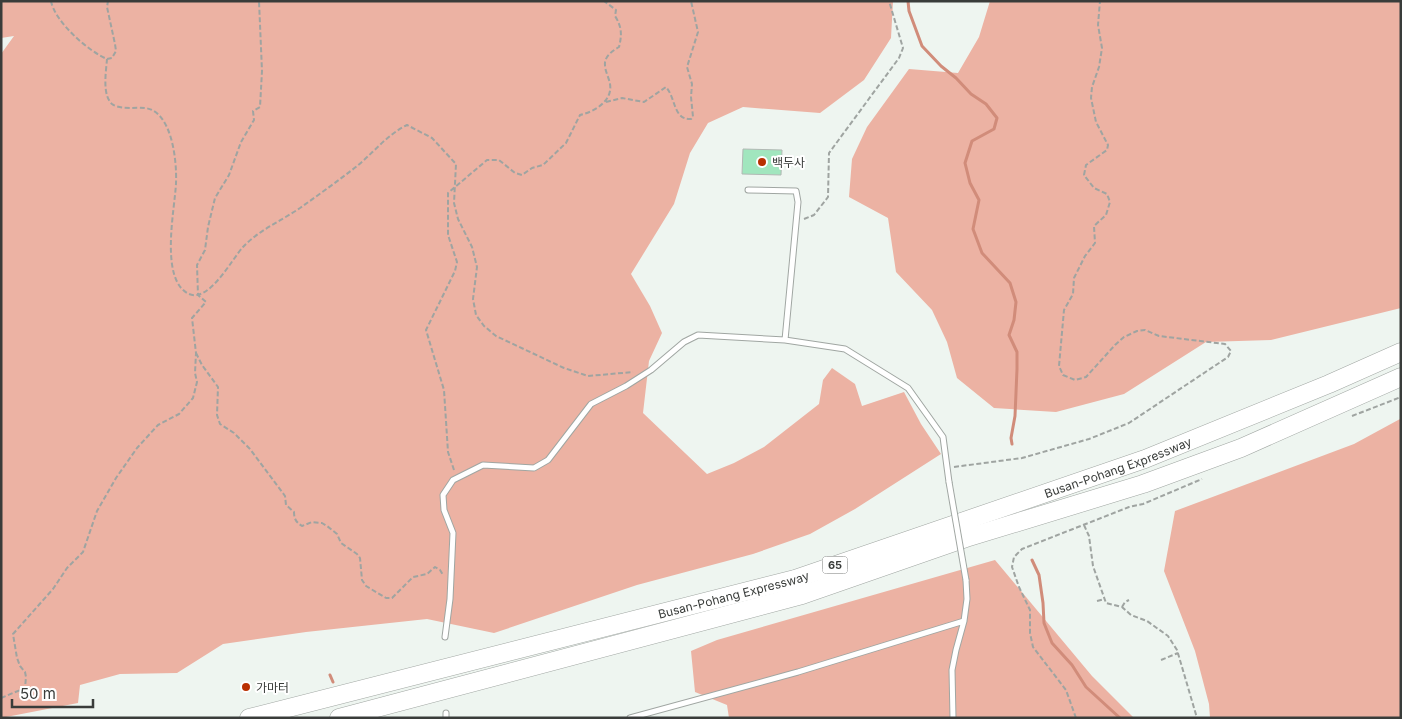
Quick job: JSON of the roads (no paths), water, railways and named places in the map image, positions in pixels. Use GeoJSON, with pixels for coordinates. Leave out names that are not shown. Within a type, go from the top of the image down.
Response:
{"type":"FeatureCollection","features":[{"type":"Feature","properties":{"kind":"highway","name":"Busan-Pohang Expressway"},"geometry":{"type":"LineString","coordinates":[[249,718],[796,579],[1145,459],[1329,384],[1401,352]]}},
{"type":"Feature","properties":{"kind":"highway","name":"Busan-Pohang Expressway"},"geometry":{"type":"LineString","coordinates":[[339,718],[802,595],[966,538],[1143,484],[1241,448],[1401,377]]}},
{"type":"Feature","properties":{"kind":"lane"},"geometry":{"type":"LineString","coordinates":[[748,190],[796,191],[798,202],[785,340]]}},
{"type":"Feature","properties":{"kind":"lane"},"geometry":{"type":"LineString","coordinates":[[445,637],[450,599],[453,533],[444,510],[443,495],[453,480],[483,465],[534,468],[548,460],[591,404],[651,370],[684,342],[698,335],[785,340],[845,348],[908,388],[943,437],[966,580],[967,599],[964,621],[952,670],[954,718]]}},
{"type":"Feature","properties":{"kind":"lane"},"geometry":{"type":"LineString","coordinates":[[630,718],[798,672],[964,621]]}},
{"type":"Feature","properties":{"kind":"waterway"},"geometry":{"type":"LineString","coordinates":[[908,1],[909,11],[922,46],[971,94],[986,104],[997,118],[994,129],[972,141],[965,163],[970,183],[979,200],[973,229],[982,253],[1010,283],[1016,302],[1014,320],[1009,335],[1017,352],[1012,444]]}},
{"type":"Feature","properties":{"kind":"waterway"},"geometry":{"type":"LineString","coordinates":[[1032,560],[1039,575],[1044,623],[1052,643],[1072,665],[1086,687],[1120,718]]}},
{"type":"Feature","properties":{"kind":"waterway"},"geometry":{"type":"LineString","coordinates":[[330,675],[333,682]]}},
{"type":"Feature","properties":{"kind":"place","name":"백두사"},"geometry":{"type":"Point","coordinates":[762,162]}},
{"type":"Feature","properties":{"kind":"place","name":"가마터"},"geometry":{"type":"Point","coordinates":[246,687]}}]}
